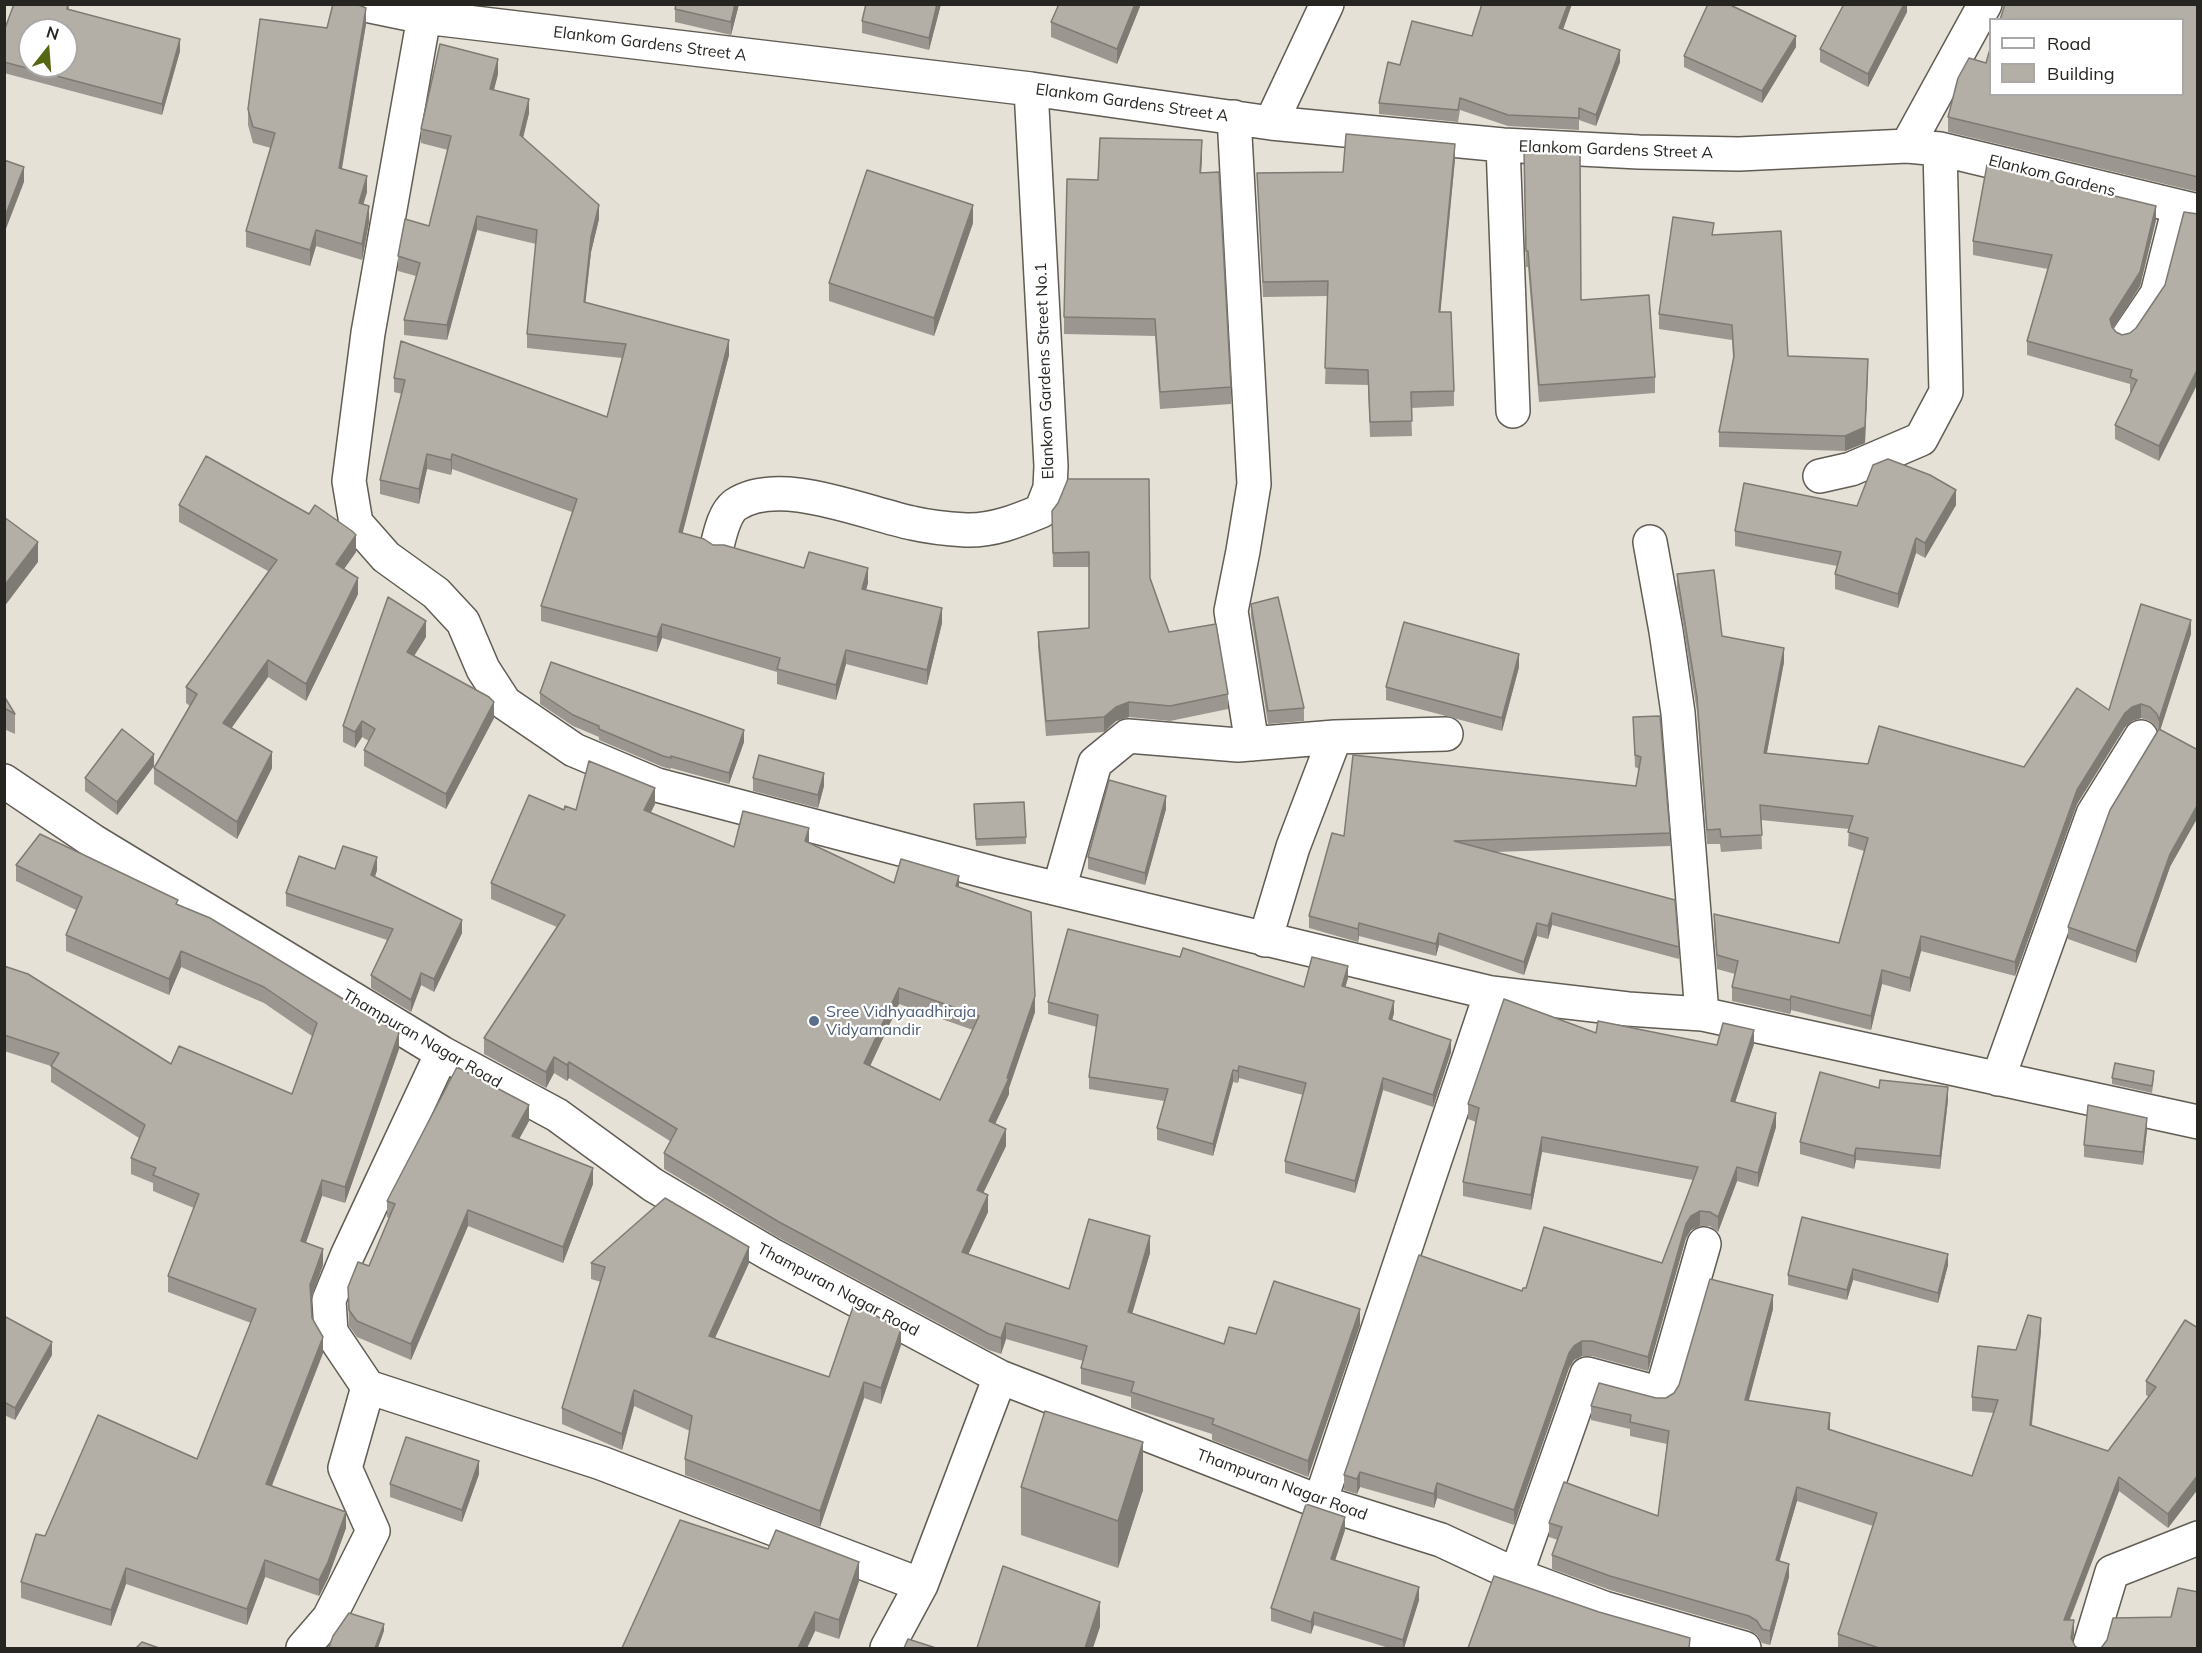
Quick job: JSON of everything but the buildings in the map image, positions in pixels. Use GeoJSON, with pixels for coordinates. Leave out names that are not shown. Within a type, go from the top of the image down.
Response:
{"type":"FeatureCollection","features":[{"type":"Feature","properties":{"kind":"street","name":"Elankom Gardens Street A"},"geometry":{"type":"LineString","coordinates":[[362,4],[424,17],[1031,89],[1271,123],[1503,145],[1739,154],[1907,146]]}},
{"type":"Feature","properties":{"kind":"street"},"geometry":{"type":"LineString","coordinates":[[1271,123],[1327,4]]}},
{"type":"Feature","properties":{"kind":"street"},"geometry":{"type":"LineString","coordinates":[[1907,146],[1985,4]]}},
{"type":"Feature","properties":{"kind":"street"},"geometry":{"type":"LineString","coordinates":[[424,17],[368,333],[349,481],[356,523],[386,557],[436,593],[463,622],[483,669],[505,704],[574,750],[657,784],[1059,889],[1491,993],[1629,1009],[1702,1014],[2198,1122]]}},
{"type":"Feature","properties":{"kind":"street","name":"Elankom Gardens Street No.1"},"geometry":{"type":"LineString","coordinates":[[718,542],[723,523],[734,506],[756,496],[783,493],[808,496],[913,523],[967,530],[1009,524],[1041,511],[1050,488],[1051,466],[1031,89]]}},
{"type":"Feature","properties":{"kind":"street"},"geometry":{"type":"LineString","coordinates":[[1234,117],[1254,484],[1231,611],[1252,744]]}},
{"type":"Feature","properties":{"kind":"street"},"geometry":{"type":"LineString","coordinates":[[1503,145],[1513,411]]}},
{"type":"Feature","properties":{"kind":"street","name":"Elankom Gardens"},"geometry":{"type":"LineString","coordinates":[[1907,146],[1940,149],[2186,208]]}},
{"type":"Feature","properties":{"kind":"street"},"geometry":{"type":"LineString","coordinates":[[1820,476],[1851,469],[1921,439],[1946,392],[1940,149]]}},
{"type":"Feature","properties":{"kind":"street"},"geometry":{"type":"LineString","coordinates":[[1650,542],[1678,713],[1702,1014]]}},
{"type":"Feature","properties":{"kind":"street"},"geometry":{"type":"LineString","coordinates":[[1059,889],[1095,762],[1128,736],[1238,745],[1335,737],[1446,734]]}},
{"type":"Feature","properties":{"kind":"street"},"geometry":{"type":"LineString","coordinates":[[1265,940],[1293,847],[1335,737]]}},
{"type":"Feature","properties":{"kind":"street"},"geometry":{"type":"LineString","coordinates":[[1998,1079],[2093,814],[2141,737]]}},
{"type":"Feature","properties":{"kind":"street","name":"Thampuran Nagar Road"},"geometry":{"type":"LineString","coordinates":[[4,781],[93,841],[442,1053],[557,1115],[653,1185],[770,1254],[1000,1377],[1320,1502],[1441,1540],[1516,1575],[1604,1608],[1744,1648]]}},
{"type":"Feature","properties":{"kind":"street"},"geometry":{"type":"LineString","coordinates":[[1320,1502],[1491,993]]}},
{"type":"Feature","properties":{"kind":"street"},"geometry":{"type":"LineString","coordinates":[[442,1053],[347,1256],[329,1300],[331,1332],[368,1387],[601,1463],[921,1585]]}},
{"type":"Feature","properties":{"kind":"street"},"geometry":{"type":"LineString","coordinates":[[1516,1575],[1587,1374],[1661,1394],[1704,1244]]}},
{"type":"Feature","properties":{"kind":"street"},"geometry":{"type":"LineString","coordinates":[[887,1648],[921,1585],[1000,1377]]}},
{"type":"Feature","properties":{"kind":"street"},"geometry":{"type":"LineString","coordinates":[[303,1648],[329,1618],[373,1531],[345,1468],[368,1387]]}},
{"type":"Feature","properties":{"kind":"street"},"geometry":{"type":"LineString","coordinates":[[2089,1648],[2112,1572],[2198,1538]]}},
{"type":"Feature","properties":{"kind":"lane"},"geometry":{"type":"LineString","coordinates":[[2124,335],[2153,292],[2186,208]]}},
{"type":"Feature","properties":{"kind":"place","name":"Sree Vidhyaadhiraja Vidyamandir"},"geometry":{"type":"Point","coordinates":[814,1021]}}]}
